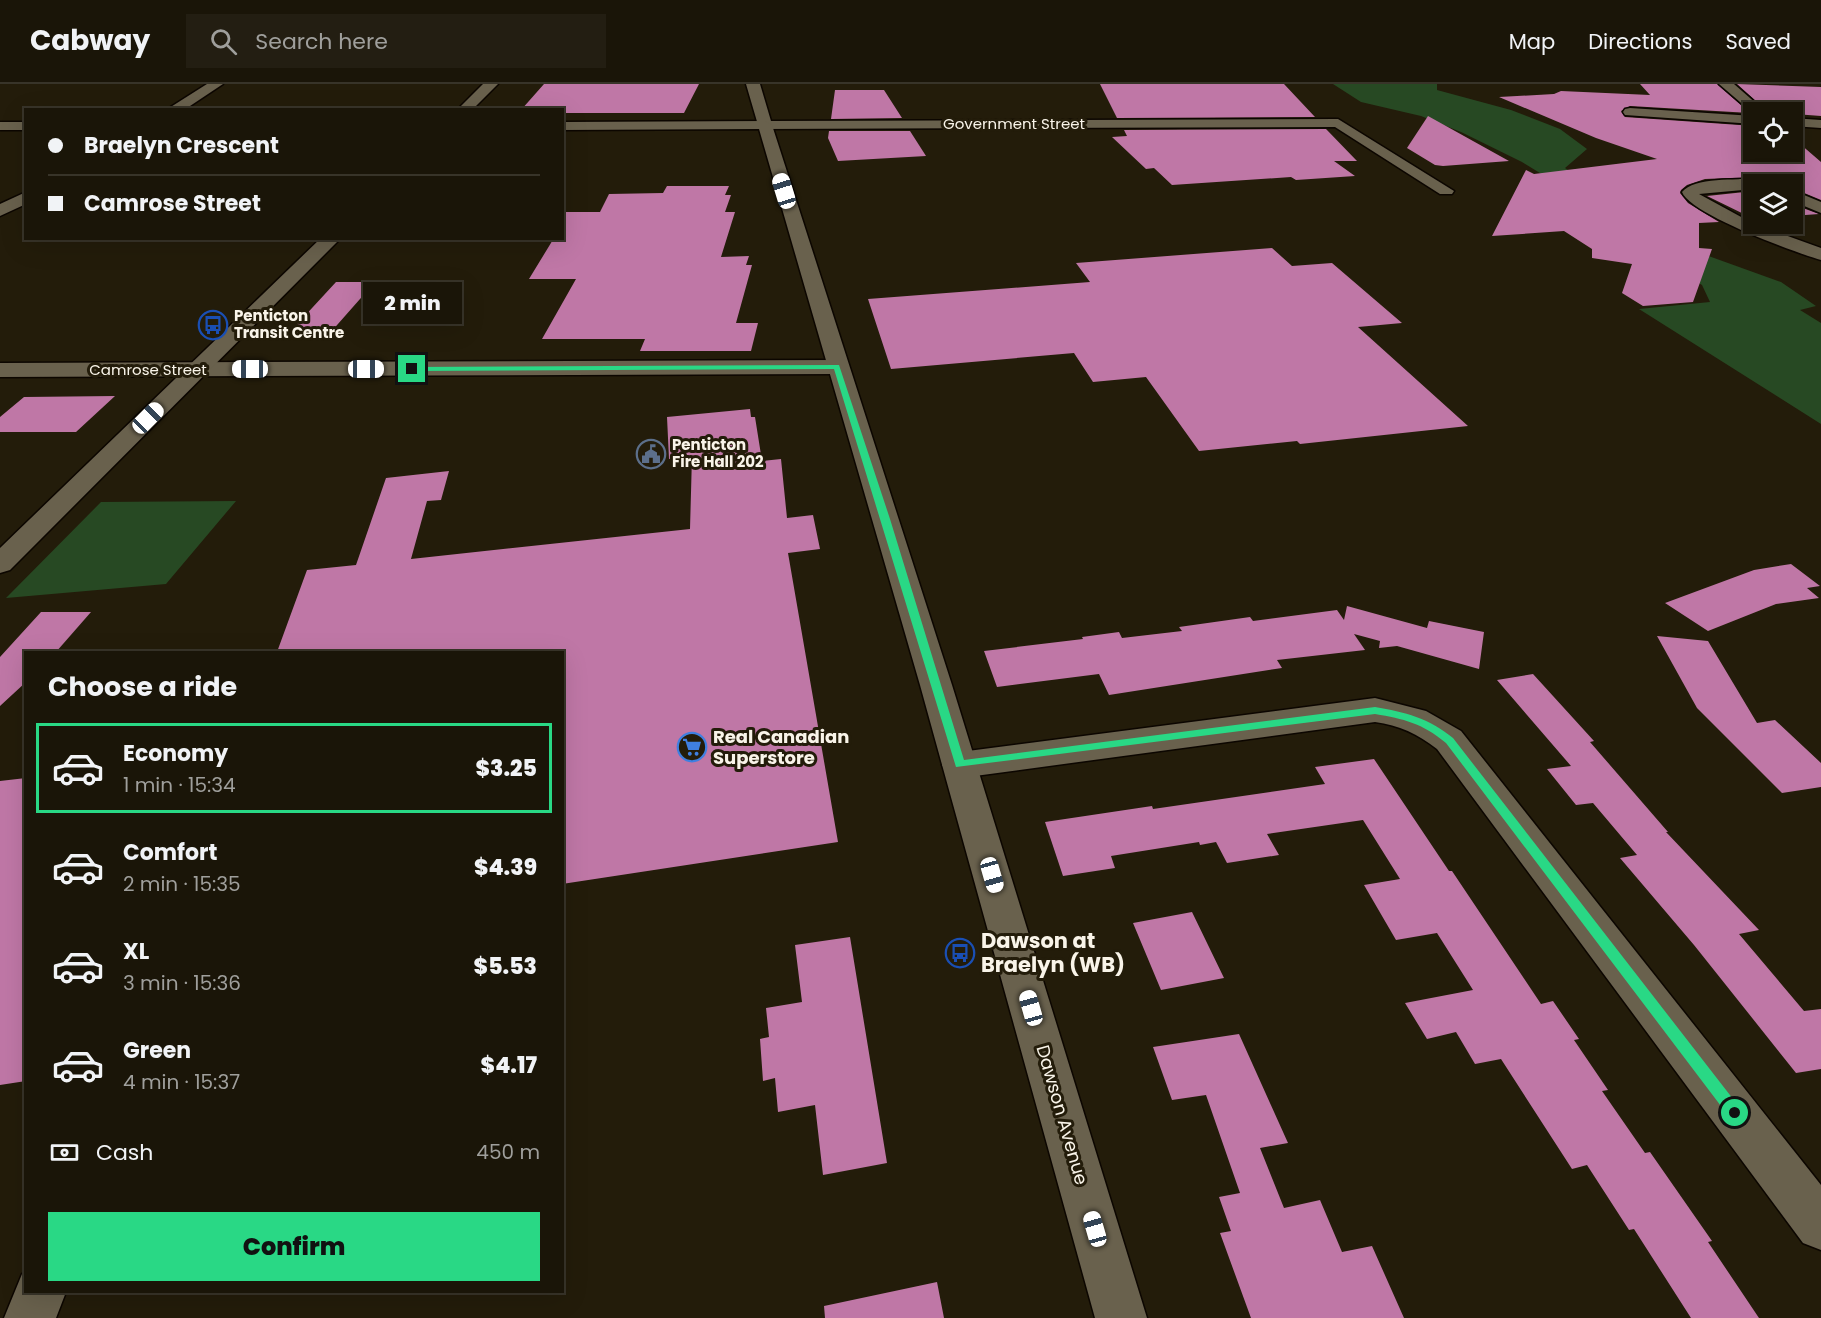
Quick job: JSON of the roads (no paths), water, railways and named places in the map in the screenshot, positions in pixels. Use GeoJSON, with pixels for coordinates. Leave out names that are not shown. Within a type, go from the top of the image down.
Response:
{"type":"FeatureCollection","features":[{"type":"Feature","properties":{"kind":"street"},"geometry":{"type":"LineString","coordinates":[[177,108],[216,84]]}},
{"type":"Feature","properties":{"kind":"street"},"geometry":{"type":"LineString","coordinates":[[466,108],[491,84]]}},
{"type":"Feature","properties":{"kind":"street","name":"Dawson Avenue"},"geometry":{"type":"LineString","coordinates":[[753,84],[837,367],[960,765],[1120,1318]]}},
{"type":"Feature","properties":{"kind":"street"},"geometry":{"type":"LineString","coordinates":[[1726,84],[1747,102]]}},
{"type":"Feature","properties":{"kind":"street"},"geometry":{"type":"LineString","coordinates":[[1630,112],[1743,119]]}},
{"type":"Feature","properties":{"kind":"street","name":"Government Street"},"geometry":{"type":"LineString","coordinates":[[564,126],[1338,123],[1446,192]]}},
{"type":"Feature","properties":{"kind":"street"},"geometry":{"type":"LineString","coordinates":[[1803,123],[1821,124]]}},
{"type":"Feature","properties":{"kind":"street"},"geometry":{"type":"LineString","coordinates":[[0,126],[24,126]]}},
{"type":"Feature","properties":{"kind":"street"},"geometry":{"type":"LineString","coordinates":[[1743,185],[1699,187],[1690,192],[1692,197],[1743,224]]}},
{"type":"Feature","properties":{"kind":"street"},"geometry":{"type":"LineString","coordinates":[[0,212],[24,197]]}},
{"type":"Feature","properties":{"kind":"street"},"geometry":{"type":"LineString","coordinates":[[1803,200],[1821,208]]}},
{"type":"Feature","properties":{"kind":"street"},"geometry":{"type":"LineString","coordinates":[[1768,234],[1821,254]]}},
{"type":"Feature","properties":{"kind":"street"},"geometry":{"type":"LineString","coordinates":[[0,564],[330,240]]}},
{"type":"Feature","properties":{"kind":"street","name":"Camrose Street"},"geometry":{"type":"LineString","coordinates":[[0,370],[837,367]]}},
{"type":"Feature","properties":{"kind":"street"},"geometry":{"type":"LineString","coordinates":[[960,765],[1375,710],[1412,717],[1434,728],[1449,740],[1821,1225]]}},
{"type":"Feature","properties":{"kind":"street"},"geometry":{"type":"LineString","coordinates":[[30,1318],[40,1293]]}},
{"type":"Feature","properties":{"kind":"place","name":"Penticton Transit Centre"},"geometry":{"type":"Point","coordinates":[213,325]}},
{"type":"Feature","properties":{"kind":"place","name":"Penticton Fire Hall 202"},"geometry":{"type":"Point","coordinates":[651,454]}},
{"type":"Feature","properties":{"kind":"place","name":"Real Canadian Superstore"},"geometry":{"type":"Point","coordinates":[692,747]}},
{"type":"Feature","properties":{"kind":"place","name":"Dawson at Braelyn (WB)"},"geometry":{"type":"Point","coordinates":[960,953]}}]}
